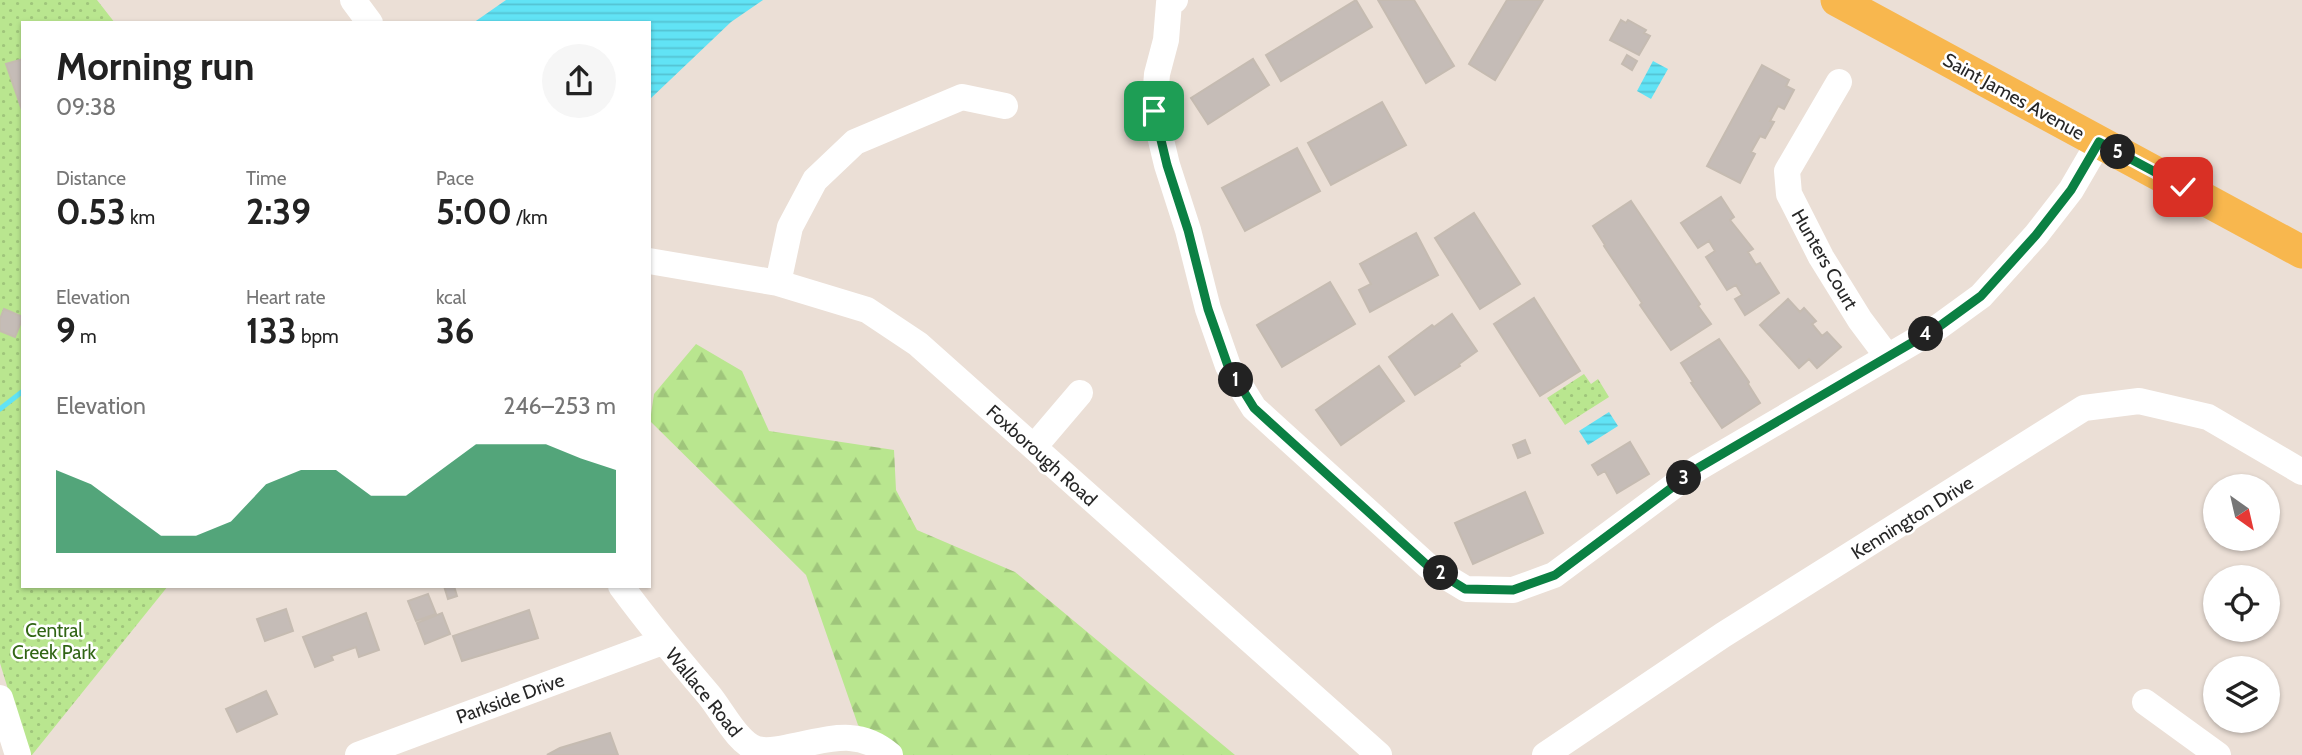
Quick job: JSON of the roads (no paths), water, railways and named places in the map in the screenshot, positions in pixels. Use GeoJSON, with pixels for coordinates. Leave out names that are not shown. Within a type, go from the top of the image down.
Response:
{"type":"FeatureCollection","features":[{"type":"Feature","properties":{"kind":"main road","name":"Saint James Avenue"},"geometry":{"type":"LineString","coordinates":[[1838,0],[2302,252]]}},
{"type":"Feature","properties":{"kind":"street"},"geometry":{"type":"LineString","coordinates":[[353,0],[369,21]]}},
{"type":"Feature","properties":{"kind":"street"},"geometry":{"type":"LineString","coordinates":[[1172,2],[1167,40],[1157,74],[1154,111],[1208,309],[1228,366],[1254,408],[1428,566],[1465,589],[1513,590],[1555,575],[1698,468],[1937,328],[1981,296],[2055,211],[2071,190],[2099,142]]}},
{"type":"Feature","properties":{"kind":"street","name":"Hunters Court"},"geometry":{"type":"LineString","coordinates":[[1839,82],[1787,171],[1789,194],[1821,257],[1860,320],[1887,356]]}},
{"type":"Feature","properties":{"kind":"street"},"geometry":{"type":"LineString","coordinates":[[778,283],[790,227],[815,180],[855,142],[961,97],[1006,106]]}},
{"type":"Feature","properties":{"kind":"street","name":"Foxborough Road"},"geometry":{"type":"LineString","coordinates":[[651,261],[778,283],[867,310],[918,344],[1379,755]]}},
{"type":"Feature","properties":{"kind":"street"},"geometry":{"type":"LineString","coordinates":[[1034,447],[1080,393]]}},
{"type":"Feature","properties":{"kind":"street","name":"Kennington Drive"},"geometry":{"type":"LineString","coordinates":[[1545,755],[1723,635],[2084,408],[2139,401],[2208,418],[2302,472]]}},
{"type":"Feature","properties":{"kind":"street","name":"Wallace Road"},"geometry":{"type":"LineString","coordinates":[[622,588],[662,642],[710,696],[742,740],[757,749],[776,750],[849,736],[875,743],[890,755]]}},
{"type":"Feature","properties":{"kind":"street","name":"Parkside Drive"},"geometry":{"type":"LineString","coordinates":[[358,755],[662,642]]}},
{"type":"Feature","properties":{"kind":"street"},"geometry":{"type":"LineString","coordinates":[[0,698],[18,755]]}},
{"type":"Feature","properties":{"kind":"street"},"geometry":{"type":"LineString","coordinates":[[2145,702],[2218,755]]}},
{"type":"Feature","properties":{"kind":"water"},"geometry":{"type":"Polygon","coordinates":[[[506,0],[763,0],[731,22],[651,98],[651,21],[476,21],[506,0]]]}},
{"type":"Feature","properties":{"kind":"water"},"geometry":{"type":"Polygon","coordinates":[[[1653,61],[1668,69],[1651,99],[1637,91],[1653,61]]]}},
{"type":"Feature","properties":{"kind":"water"},"geometry":{"type":"Polygon","coordinates":[[[1609,412],[1618,426],[1588,445],[1579,431],[1609,412]]]}},
{"type":"Feature","properties":{"kind":"waterway"},"geometry":{"type":"LineString","coordinates":[[0,409],[21,393]]}},
{"type":"Feature","properties":{"kind":"park label","name":"Central Creek Park"},"geometry":{"type":"Point","coordinates":[54,641]}}]}
